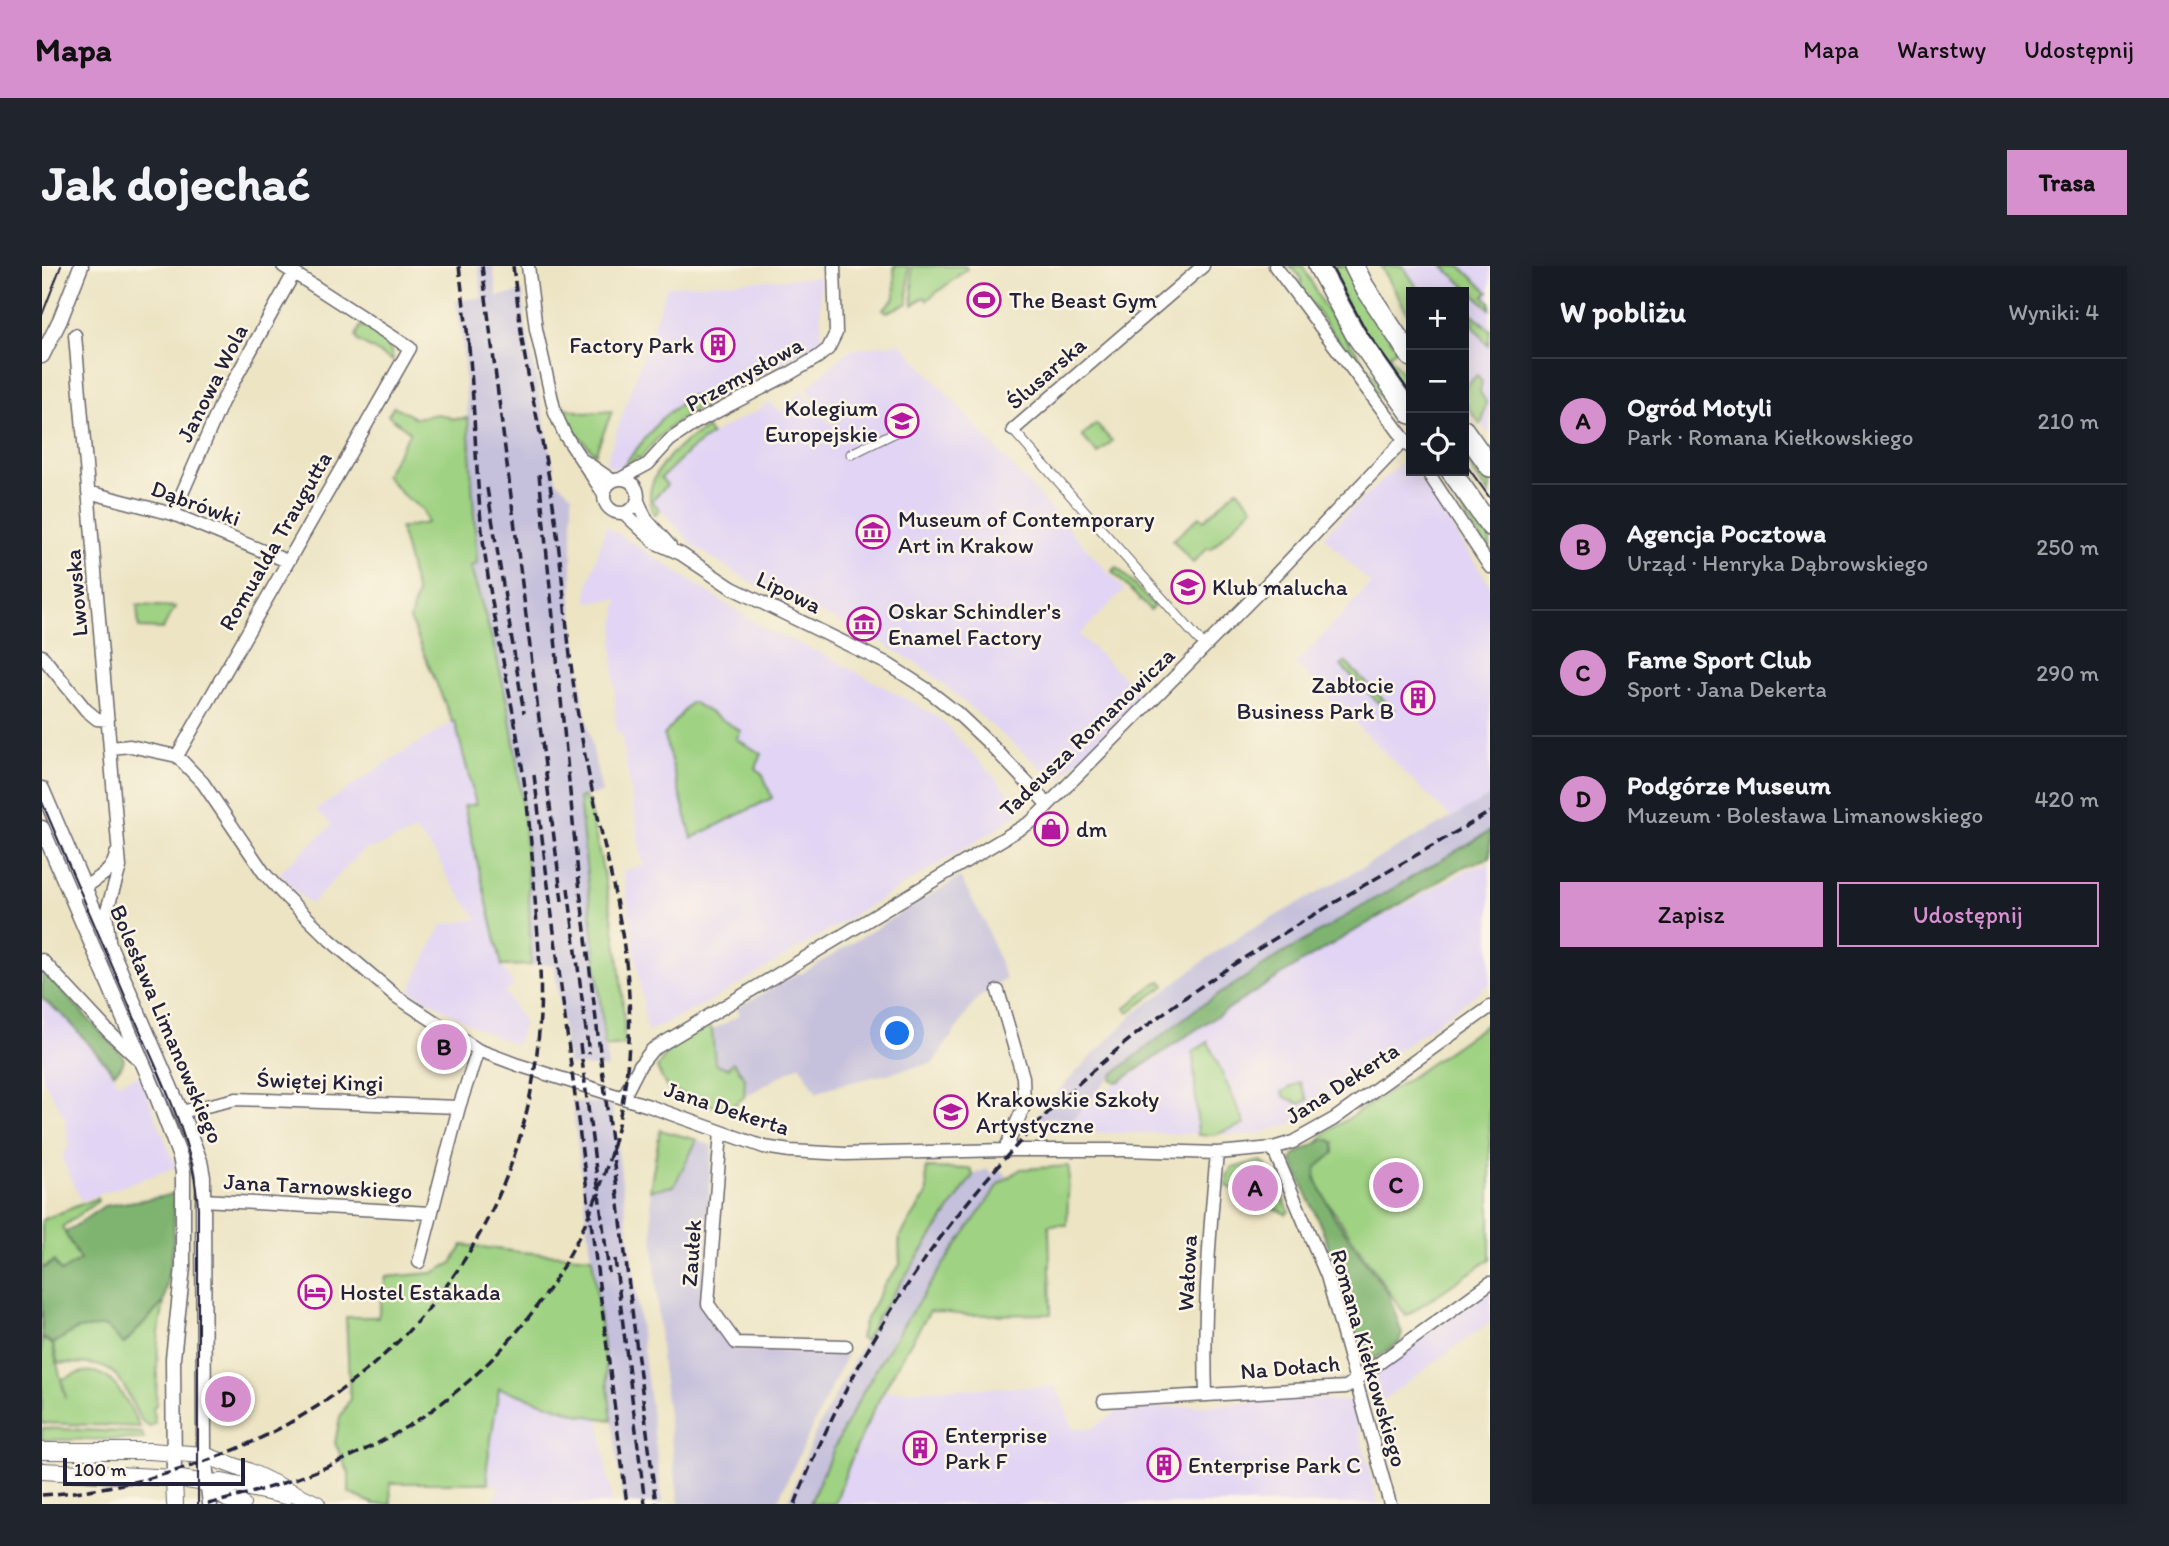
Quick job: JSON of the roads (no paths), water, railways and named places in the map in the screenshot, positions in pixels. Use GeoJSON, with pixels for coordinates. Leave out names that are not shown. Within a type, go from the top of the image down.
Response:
{"type":"FeatureCollection","features":[{"type":"Feature","properties":{"kind":"main road"},"geometry":{"type":"LineString","coordinates":[[1318,266],[1354,334],[1410,413]]}},
{"type":"Feature","properties":{"kind":"main road"},"geometry":{"type":"LineString","coordinates":[[1354,266],[1407,350]]}},
{"type":"Feature","properties":{"kind":"main road"},"geometry":{"type":"LineString","coordinates":[[1364,266],[1390,327]]}},
{"type":"Feature","properties":{"kind":"main road"},"geometry":{"type":"LineString","coordinates":[[1469,437],[1490,467]]}},
{"type":"Feature","properties":{"kind":"main road"},"geometry":{"type":"LineString","coordinates":[[1455,476],[1490,526]]}},
{"type":"Feature","properties":{"kind":"main road"},"geometry":{"type":"LineString","coordinates":[[42,1451],[204,1455],[248,1471],[311,1502]]}},
{"type":"Feature","properties":{"kind":"main road"},"geometry":{"type":"LineString","coordinates":[[42,1471],[222,1482],[311,1502]]}},
{"type":"Feature","properties":{"kind":"main road"},"geometry":{"type":"LineString","coordinates":[[174,1478],[175,1504]]}},
{"type":"Feature","properties":{"kind":"main road"},"geometry":{"type":"LineString","coordinates":[[206,1483],[227,1499],[242,1504]]}},
{"type":"Feature","properties":{"kind":"street"},"geometry":{"type":"LineString","coordinates":[[42,356],[60,320],[81,266]]}},
{"type":"Feature","properties":{"kind":"street"},"geometry":{"type":"LineString","coordinates":[[528,266],[536,329],[552,404],[561,427],[604,494],[609,509],[624,513],[633,509],[638,497],[633,482],[617,479],[583,460]]}},
{"type":"Feature","properties":{"kind":"street","name":"Przemysłowa"},"geometry":{"type":"LineString","coordinates":[[617,479],[648,464],[670,440],[695,423],[789,374],[828,349],[836,332],[834,266]]}},
{"type":"Feature","properties":{"kind":"street","name":"Ślusarska"},"geometry":{"type":"LineString","coordinates":[[1013,430],[1203,266]]}},
{"type":"Feature","properties":{"kind":"street"},"geometry":{"type":"LineString","coordinates":[[1275,266],[1406,441]]}},
{"type":"Feature","properties":{"kind":"street","name":"Romualda Traugutta"},"geometry":{"type":"LineString","coordinates":[[177,756],[410,348],[289,269]]}},
{"type":"Feature","properties":{"kind":"street","name":"Janowa Wola"},"geometry":{"type":"LineString","coordinates":[[173,514],[222,402],[289,269]]}},
{"type":"Feature","properties":{"kind":"street","name":"Lwowska"},"geometry":{"type":"LineString","coordinates":[[75,335],[120,867],[106,913],[110,947]]}},
{"type":"Feature","properties":{"kind":"street"},"geometry":{"type":"LineString","coordinates":[[1013,430],[1199,640]]}},
{"type":"Feature","properties":{"kind":"street"},"geometry":{"type":"LineString","coordinates":[[851,454],[898,432]]}},
{"type":"Feature","properties":{"kind":"street","name":"Tadeusza Romanowicza"},"geometry":{"type":"LineString","coordinates":[[623,1098],[640,1065],[652,1050],[1020,830],[1406,446]]}},
{"type":"Feature","properties":{"kind":"street","name":"Przemysłowa"},"geometry":{"type":"LineString","coordinates":[[638,497],[648,464]]}},
{"type":"Feature","properties":{"kind":"street"},"geometry":{"type":"LineString","coordinates":[[1430,476],[1490,567]]}},
{"type":"Feature","properties":{"kind":"street"},"geometry":{"type":"LineString","coordinates":[[604,494],[606,486],[617,479]]}},
{"type":"Feature","properties":{"kind":"street","name":"Dąbrówki"},"geometry":{"type":"LineString","coordinates":[[88,492],[173,514],[287,561]]}},
{"type":"Feature","properties":{"kind":"street","name":"Lipowa"},"geometry":{"type":"LineString","coordinates":[[638,497],[646,519],[673,549]]}},
{"type":"Feature","properties":{"kind":"street","name":"Lipowa"},"geometry":{"type":"LineString","coordinates":[[624,513],[656,543],[673,549],[732,588],[886,663],[925,688],[992,746],[1048,805]]}},
{"type":"Feature","properties":{"kind":"street"},"geometry":{"type":"LineString","coordinates":[[42,656],[86,710],[97,719],[108,720]]}},
{"type":"Feature","properties":{"kind":"street"},"geometry":{"type":"LineString","coordinates":[[111,748],[130,746],[177,756]]}},
{"type":"Feature","properties":{"kind":"street","name":"Jana Dekerta"},"geometry":{"type":"LineString","coordinates":[[177,756],[203,783],[264,873],[283,894],[330,940],[397,997],[478,1050],[764,1147],[820,1154],[1005,1150],[1217,1153],[1273,1148],[1293,1142],[1334,1119],[1490,1007]]}},
{"type":"Feature","properties":{"kind":"street","name":"Bolesława Limanowskiego"},"geometry":{"type":"LineString","coordinates":[[42,789],[200,1161],[203,1200],[204,1455],[209,1504]]}},
{"type":"Feature","properties":{"kind":"street","name":"Bolesława Limanowskiego"},"geometry":{"type":"LineString","coordinates":[[42,828],[180,1157],[183,1172],[183,1267],[173,1358],[174,1478]]}},
{"type":"Feature","properties":{"kind":"street","name":"Lwowska"},"geometry":{"type":"LineString","coordinates":[[74,901],[85,887],[99,880],[114,865],[117,847]]}},
{"type":"Feature","properties":{"kind":"street"},"geometry":{"type":"LineString","coordinates":[[42,960],[143,1064]]}},
{"type":"Feature","properties":{"kind":"street"},"geometry":{"type":"LineString","coordinates":[[998,991],[1023,1077],[1024,1106],[1005,1150]]}},
{"type":"Feature","properties":{"kind":"street"},"geometry":{"type":"LineString","coordinates":[[419,1262],[458,1107],[478,1050]]}},
{"type":"Feature","properties":{"kind":"street","name":"Świętej Kingi"},"geometry":{"type":"LineString","coordinates":[[181,1112],[236,1099],[458,1107]]}},
{"type":"Feature","properties":{"kind":"street","name":"Zaułek"},"geometry":{"type":"LineString","coordinates":[[721,1132],[708,1304],[736,1343],[846,1346]]}},
{"type":"Feature","properties":{"kind":"street","name":"Romana Kiełkowskiego"},"geometry":{"type":"LineString","coordinates":[[1273,1148],[1327,1276],[1390,1504]]}},
{"type":"Feature","properties":{"kind":"street","name":"Wałowa"},"geometry":{"type":"LineString","coordinates":[[1206,1395],[1208,1271],[1217,1153]]}},
{"type":"Feature","properties":{"kind":"street","name":"Jana Tarnowskiego"},"geometry":{"type":"LineString","coordinates":[[203,1200],[430,1213]]}},
{"type":"Feature","properties":{"kind":"street","name":"Na Dołach"},"geometry":{"type":"LineString","coordinates":[[1104,1401],[1342,1388],[1490,1283]]}},
{"type":"Feature","properties":{"kind":"tram line"},"geometry":{"type":"LineString","coordinates":[[42,315],[61,266]]}},
{"type":"Feature","properties":{"kind":"tram line"},"geometry":{"type":"LineString","coordinates":[[1331,266],[1367,332],[1406,387]]}},
{"type":"Feature","properties":{"kind":"tram line"},"geometry":{"type":"LineString","coordinates":[[1469,469],[1490,498]]}},
{"type":"Feature","properties":{"kind":"tram line"},"geometry":{"type":"LineString","coordinates":[[42,802],[175,1111],[190,1159],[198,1208],[198,1504]]}},
{"type":"Feature","properties":{"kind":"railway"},"geometry":{"type":"LineString","coordinates":[[459,266],[469,346]]}},
{"type":"Feature","properties":{"kind":"railway"},"geometry":{"type":"LineString","coordinates":[[482,266],[562,901]]}},
{"type":"Feature","properties":{"kind":"railway"},"geometry":{"type":"LineString","coordinates":[[513,266],[522,339]]}},
{"type":"Feature","properties":{"kind":"railway"},"geometry":{"type":"LineString","coordinates":[[208,1504],[284,1483],[357,1454],[403,1429],[456,1392],[503,1348],[543,1298],[575,1244],[601,1185],[618,1124],[628,1061],[629,996],[626,962],[580,727],[553,504],[521,332]]}},
{"type":"Feature","properties":{"kind":"railway"},"geometry":{"type":"LineString","coordinates":[[42,1495],[140,1480],[231,1451],[314,1408],[387,1352],[448,1284],[495,1205],[526,1115],[540,1015],[540,971],[524,780],[482,534],[468,338]]}},
{"type":"Feature","properties":{"kind":"railway"},"geometry":{"type":"LineString","coordinates":[[539,474],[578,874],[656,1504]]}},
{"type":"Feature","properties":{"kind":"railway"},"geometry":{"type":"LineString","coordinates":[[487,488],[524,713]]}},
{"type":"Feature","properties":{"kind":"railway"},"geometry":{"type":"LineString","coordinates":[[534,775],[627,1504]]}},
{"type":"Feature","properties":{"kind":"railway"},"geometry":{"type":"LineString","coordinates":[[795,1504],[827,1429],[864,1356],[906,1287],[953,1221],[1005,1158],[1061,1100],[1122,1046],[1223,971],[1490,812]]}},
{"type":"Feature","properties":{"kind":"railway"},"geometry":{"type":"LineString","coordinates":[[568,888],[589,1054]]}},
{"type":"Feature","properties":{"kind":"railway"},"geometry":{"type":"LineString","coordinates":[[580,1044],[609,1273]]}},
{"type":"Feature","properties":{"kind":"railway"},"geometry":{"type":"LineString","coordinates":[[615,1259],[645,1504]]}},
{"type":"Feature","properties":{"kind":"place","name":"The Beast Gym"},"geometry":{"type":"Point","coordinates":[984,300]}},
{"type":"Feature","properties":{"kind":"place","name":"Factory Park"},"geometry":{"type":"Point","coordinates":[718,345]}},
{"type":"Feature","properties":{"kind":"place","name":"Kolegium Europejskie"},"geometry":{"type":"Point","coordinates":[902,421]}},
{"type":"Feature","properties":{"kind":"place","name":"Museum of Contemporary Art in Krakow"},"geometry":{"type":"Point","coordinates":[873,532]}},
{"type":"Feature","properties":{"kind":"place","name":"Klub malucha"},"geometry":{"type":"Point","coordinates":[1188,587]}},
{"type":"Feature","properties":{"kind":"place","name":"Oskar Schindler's Enamel Factory"},"geometry":{"type":"Point","coordinates":[864,624]}},
{"type":"Feature","properties":{"kind":"place","name":"Zabłocie Business Park B"},"geometry":{"type":"Point","coordinates":[1418,698]}},
{"type":"Feature","properties":{"kind":"place","name":"dm"},"geometry":{"type":"Point","coordinates":[1051,829]}},
{"type":"Feature","properties":{"kind":"place","name":"Agencja Pocztowa"},"geometry":{"type":"Point","coordinates":[444,1047]}},
{"type":"Feature","properties":{"kind":"place","name":"Krakowskie Szkoły Artystyczne"},"geometry":{"type":"Point","coordinates":[951,1112]}},
{"type":"Feature","properties":{"kind":"place","name":"Fame Sport Club"},"geometry":{"type":"Point","coordinates":[1396,1185]}},
{"type":"Feature","properties":{"kind":"place","name":"Ogród Motyli"},"geometry":{"type":"Point","coordinates":[1255,1188]}},
{"type":"Feature","properties":{"kind":"place","name":"Hostel Estakada"},"geometry":{"type":"Point","coordinates":[315,1292]}},
{"type":"Feature","properties":{"kind":"place","name":"Podgórze Museum"},"geometry":{"type":"Point","coordinates":[228,1399]}},
{"type":"Feature","properties":{"kind":"place","name":"Enterprise Park F"},"geometry":{"type":"Point","coordinates":[920,1448]}},
{"type":"Feature","properties":{"kind":"place","name":"Enterprise Park C"},"geometry":{"type":"Point","coordinates":[1164,1465]}}]}
